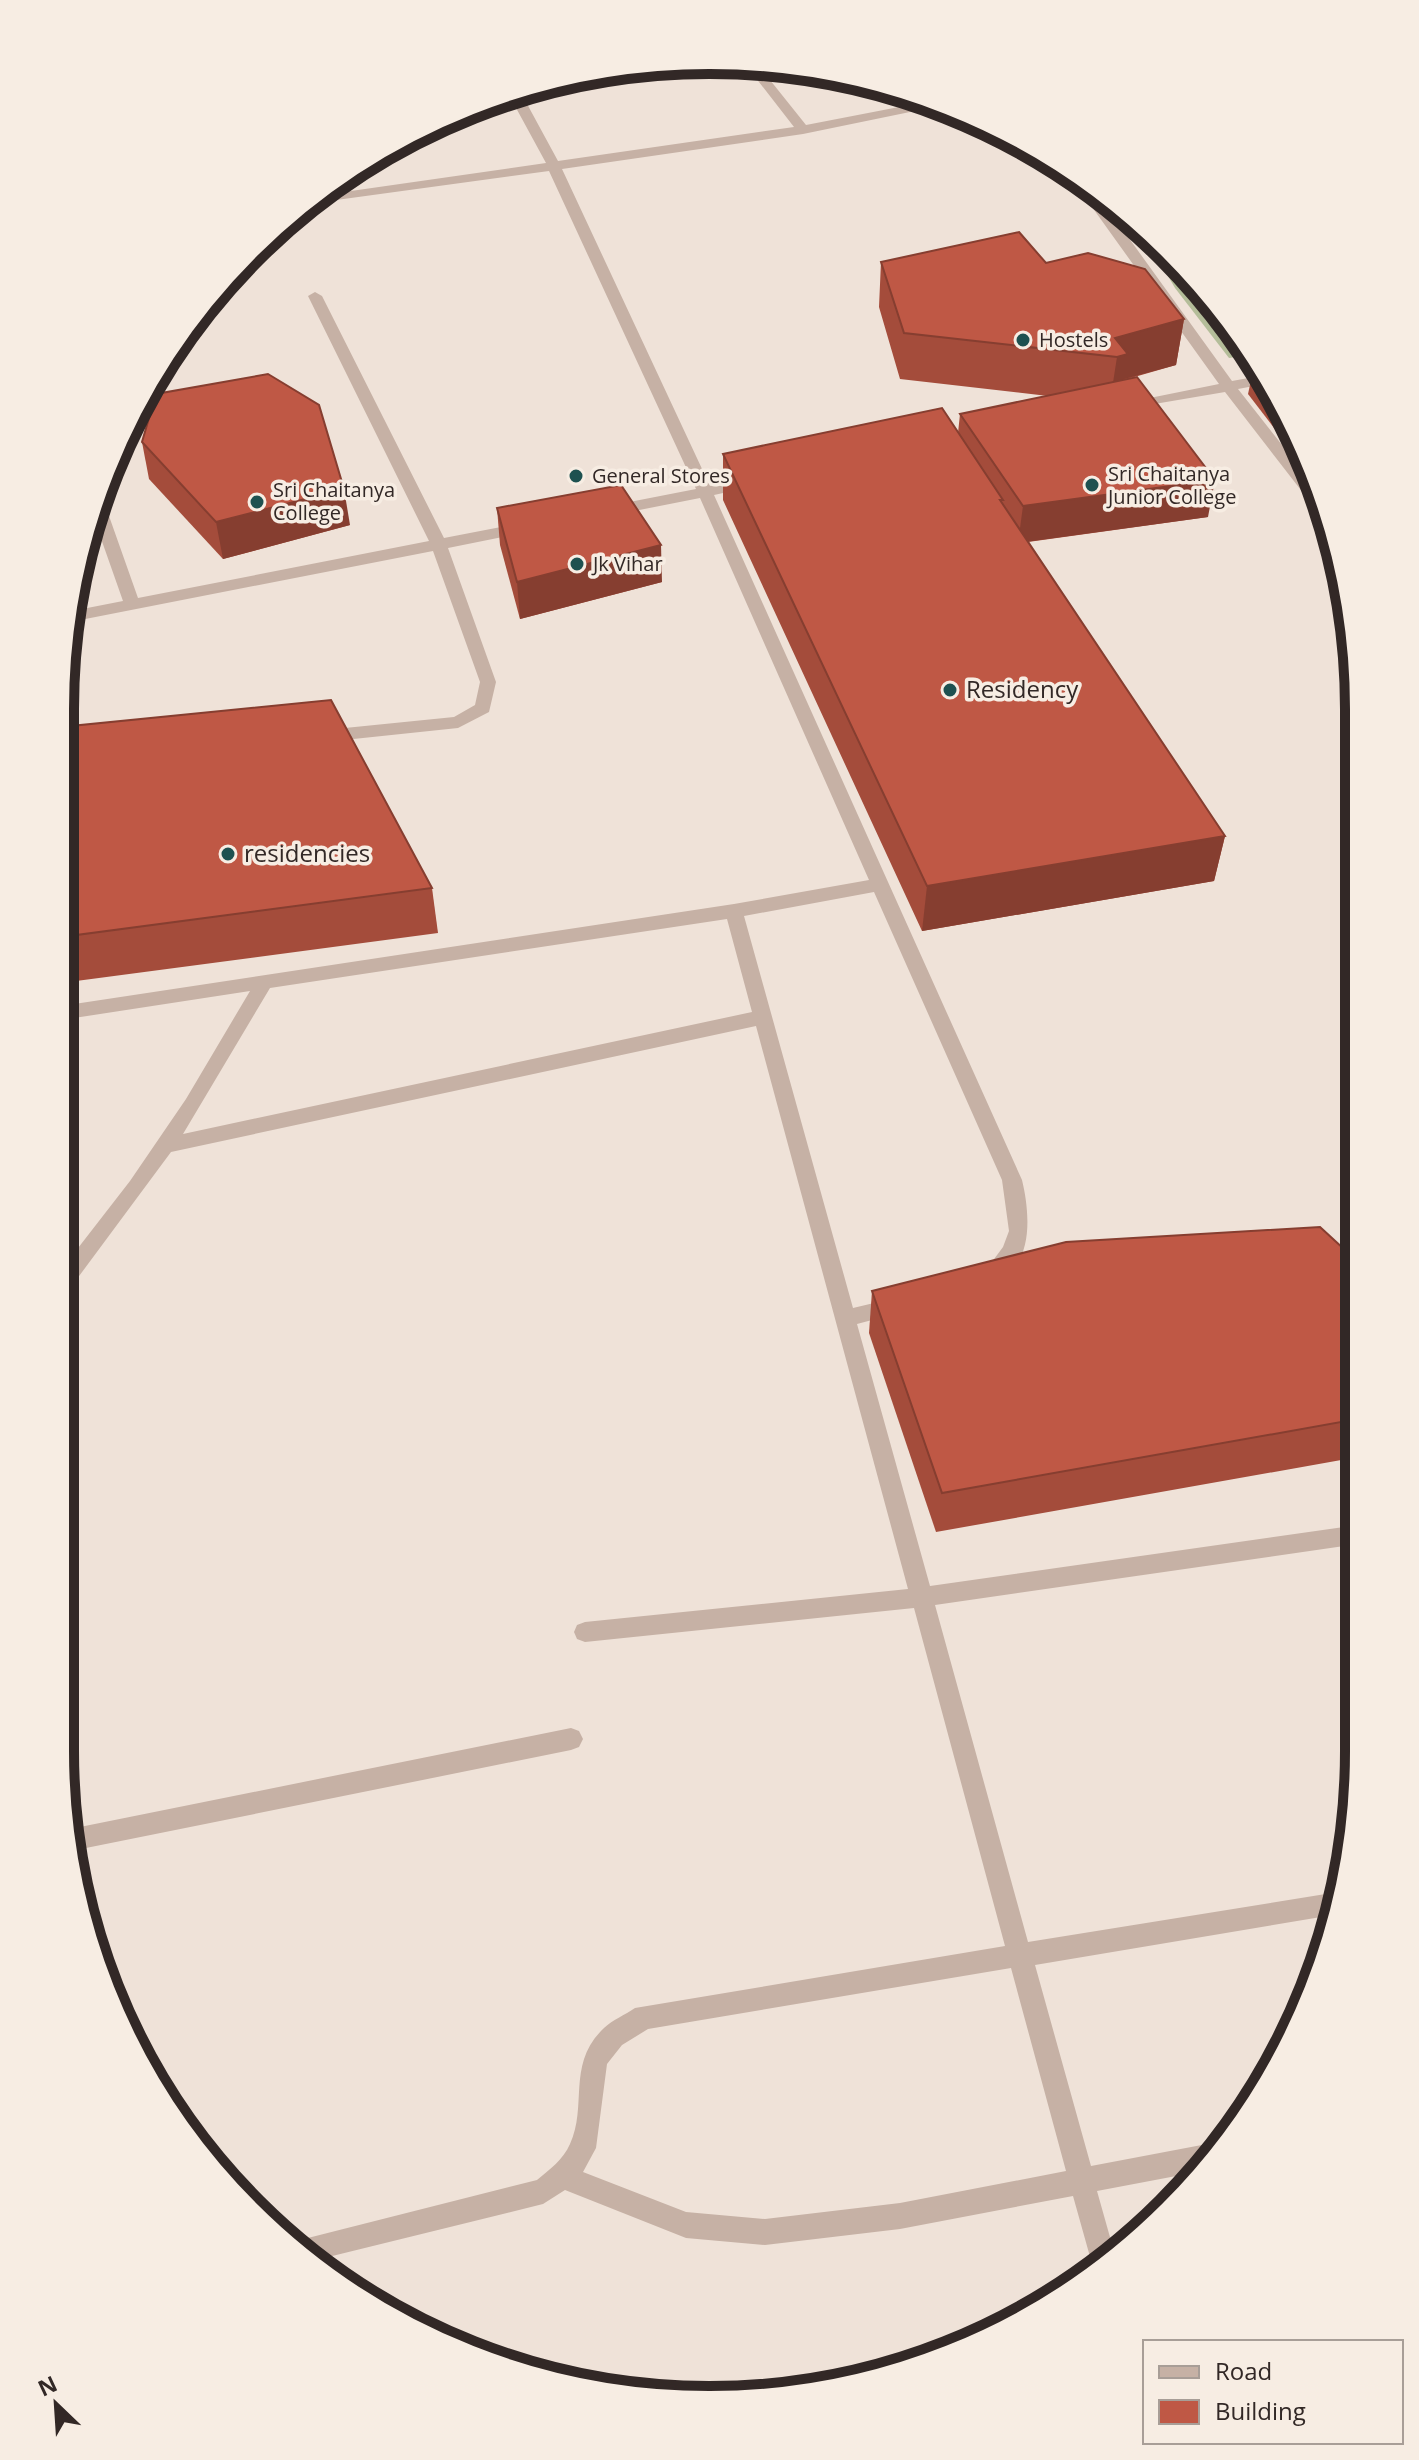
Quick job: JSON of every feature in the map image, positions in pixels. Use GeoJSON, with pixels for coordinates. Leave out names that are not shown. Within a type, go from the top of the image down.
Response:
{"type":"FeatureCollection","features":[{"type":"Feature","properties":{"kind":"street"},"geometry":{"type":"LineString","coordinates":[[760,76],[803,130]]}},
{"type":"Feature","properties":{"kind":"street"},"geometry":{"type":"LineString","coordinates":[[521,103],[554,166],[705,492],[1012,1180],[1022,1221],[1012,1256],[984,1282]]}},
{"type":"Feature","properties":{"kind":"street"},"geometry":{"type":"LineString","coordinates":[[333,198],[803,130],[914,108]]}},
{"type":"Feature","properties":{"kind":"street"},"geometry":{"type":"LineString","coordinates":[[1100,208],[1228,386],[1303,482]]}},
{"type":"Feature","properties":{"kind":"street"},"geometry":{"type":"LineString","coordinates":[[308,738],[458,722],[483,708],[488,682],[439,545],[315,296]]}},
{"type":"Feature","properties":{"kind":"street"},"geometry":{"type":"LineString","coordinates":[[1110,410],[1254,381]]}},
{"type":"Feature","properties":{"kind":"street"},"geometry":{"type":"LineString","coordinates":[[595,514],[764,480]]}},
{"type":"Feature","properties":{"kind":"street"},"geometry":{"type":"LineString","coordinates":[[103,522],[133,606]]}},
{"type":"Feature","properties":{"kind":"street"},"geometry":{"type":"LineString","coordinates":[[81,615],[533,526]]}},
{"type":"Feature","properties":{"kind":"street"},"geometry":{"type":"LineString","coordinates":[[74,1011],[734,911],[881,884]]}},
{"type":"Feature","properties":{"kind":"street"},"geometry":{"type":"LineString","coordinates":[[734,911],[1101,2251]]}},
{"type":"Feature","properties":{"kind":"street"},"geometry":{"type":"LineString","coordinates":[[74,1267],[164,1146],[264,983]]}},
{"type":"Feature","properties":{"kind":"street"},"geometry":{"type":"LineString","coordinates":[[164,1146],[763,1017]]}},
{"type":"Feature","properties":{"kind":"street"},"geometry":{"type":"LineString","coordinates":[[844,1319],[915,1301]]}},
{"type":"Feature","properties":{"kind":"street"},"geometry":{"type":"LineString","coordinates":[[585,1632],[922,1597],[1345,1536]]}},
{"type":"Feature","properties":{"kind":"street"},"geometry":{"type":"LineString","coordinates":[[80,1838],[571,1739]]}},
{"type":"Feature","properties":{"kind":"street"},"geometry":{"type":"LineString","coordinates":[[314,2248],[543,2191],[566,2178],[587,2142],[590,2075],[596,2052],[626,2025],[644,2017],[1326,1905]]}},
{"type":"Feature","properties":{"kind":"street"},"geometry":{"type":"LineString","coordinates":[[566,2178],[686,2225],[765,2232],[900,2216],[1196,2159]]}},
{"type":"Feature","properties":{"kind":"green space"},"geometry":{"type":"Polygon","coordinates":[[[1159,260],[1187,290],[1238,357],[1229,358],[1175,288],[1159,260]]]}},
{"type":"Feature","properties":{"kind":"building"},"geometry":{"type":"Polygon","coordinates":[[[1019,232],[1046,263],[1088,253],[1145,269],[1184,319],[1115,338],[1128,354],[1117,357],[904,333],[881,262],[1019,232]]]}},
{"type":"Feature","properties":{"kind":"building","name":"Sri Chaitanya College"},"geometry":{"type":"Polygon","coordinates":[[[268,374],[319,405],[344,489],[216,522],[142,442],[158,394],[268,374]]]}},
{"type":"Feature","properties":{"kind":"building"},"geometry":{"type":"Polygon","coordinates":[[[1137,377],[1215,480],[1023,506],[960,414],[1137,377]]]}},
{"type":"Feature","properties":{"kind":"building","name":"Residency"},"geometry":{"type":"Polygon","coordinates":[[[942,408],[1225,836],[927,886],[723,454],[942,408]]]}},
{"type":"Feature","properties":{"kind":"building"},"geometry":{"type":"Polygon","coordinates":[[[621,485],[661,545],[517,582],[497,508],[621,485]]]}},
{"type":"Feature","properties":{"kind":"building","name":"residencies"},"geometry":{"type":"Polygon","coordinates":[[[331,700],[432,888],[74,935],[74,726],[331,700]]]}},
{"type":"Feature","properties":{"kind":"building"},"geometry":{"type":"Polygon","coordinates":[[[1320,1227],[1345,1250],[1345,1421],[942,1493],[872,1291],[1066,1242],[1320,1227]]]}},
{"type":"Feature","properties":{"kind":"place","name":"Hostels"},"geometry":{"type":"Point","coordinates":[1023,340]}},
{"type":"Feature","properties":{"kind":"place","name":"General Stores"},"geometry":{"type":"Point","coordinates":[576,476]}},
{"type":"Feature","properties":{"kind":"place","name":"Sri Chaitanya Junior College"},"geometry":{"type":"Point","coordinates":[1092,485]}},
{"type":"Feature","properties":{"kind":"place","name":"Sri Chaitanya College"},"geometry":{"type":"Point","coordinates":[257,502]}},
{"type":"Feature","properties":{"kind":"place","name":"Jk Vihar"},"geometry":{"type":"Point","coordinates":[577,564]}},
{"type":"Feature","properties":{"kind":"place","name":"Residency"},"geometry":{"type":"Point","coordinates":[950,690]}},
{"type":"Feature","properties":{"kind":"place","name":"residencies"},"geometry":{"type":"Point","coordinates":[228,854]}}]}
